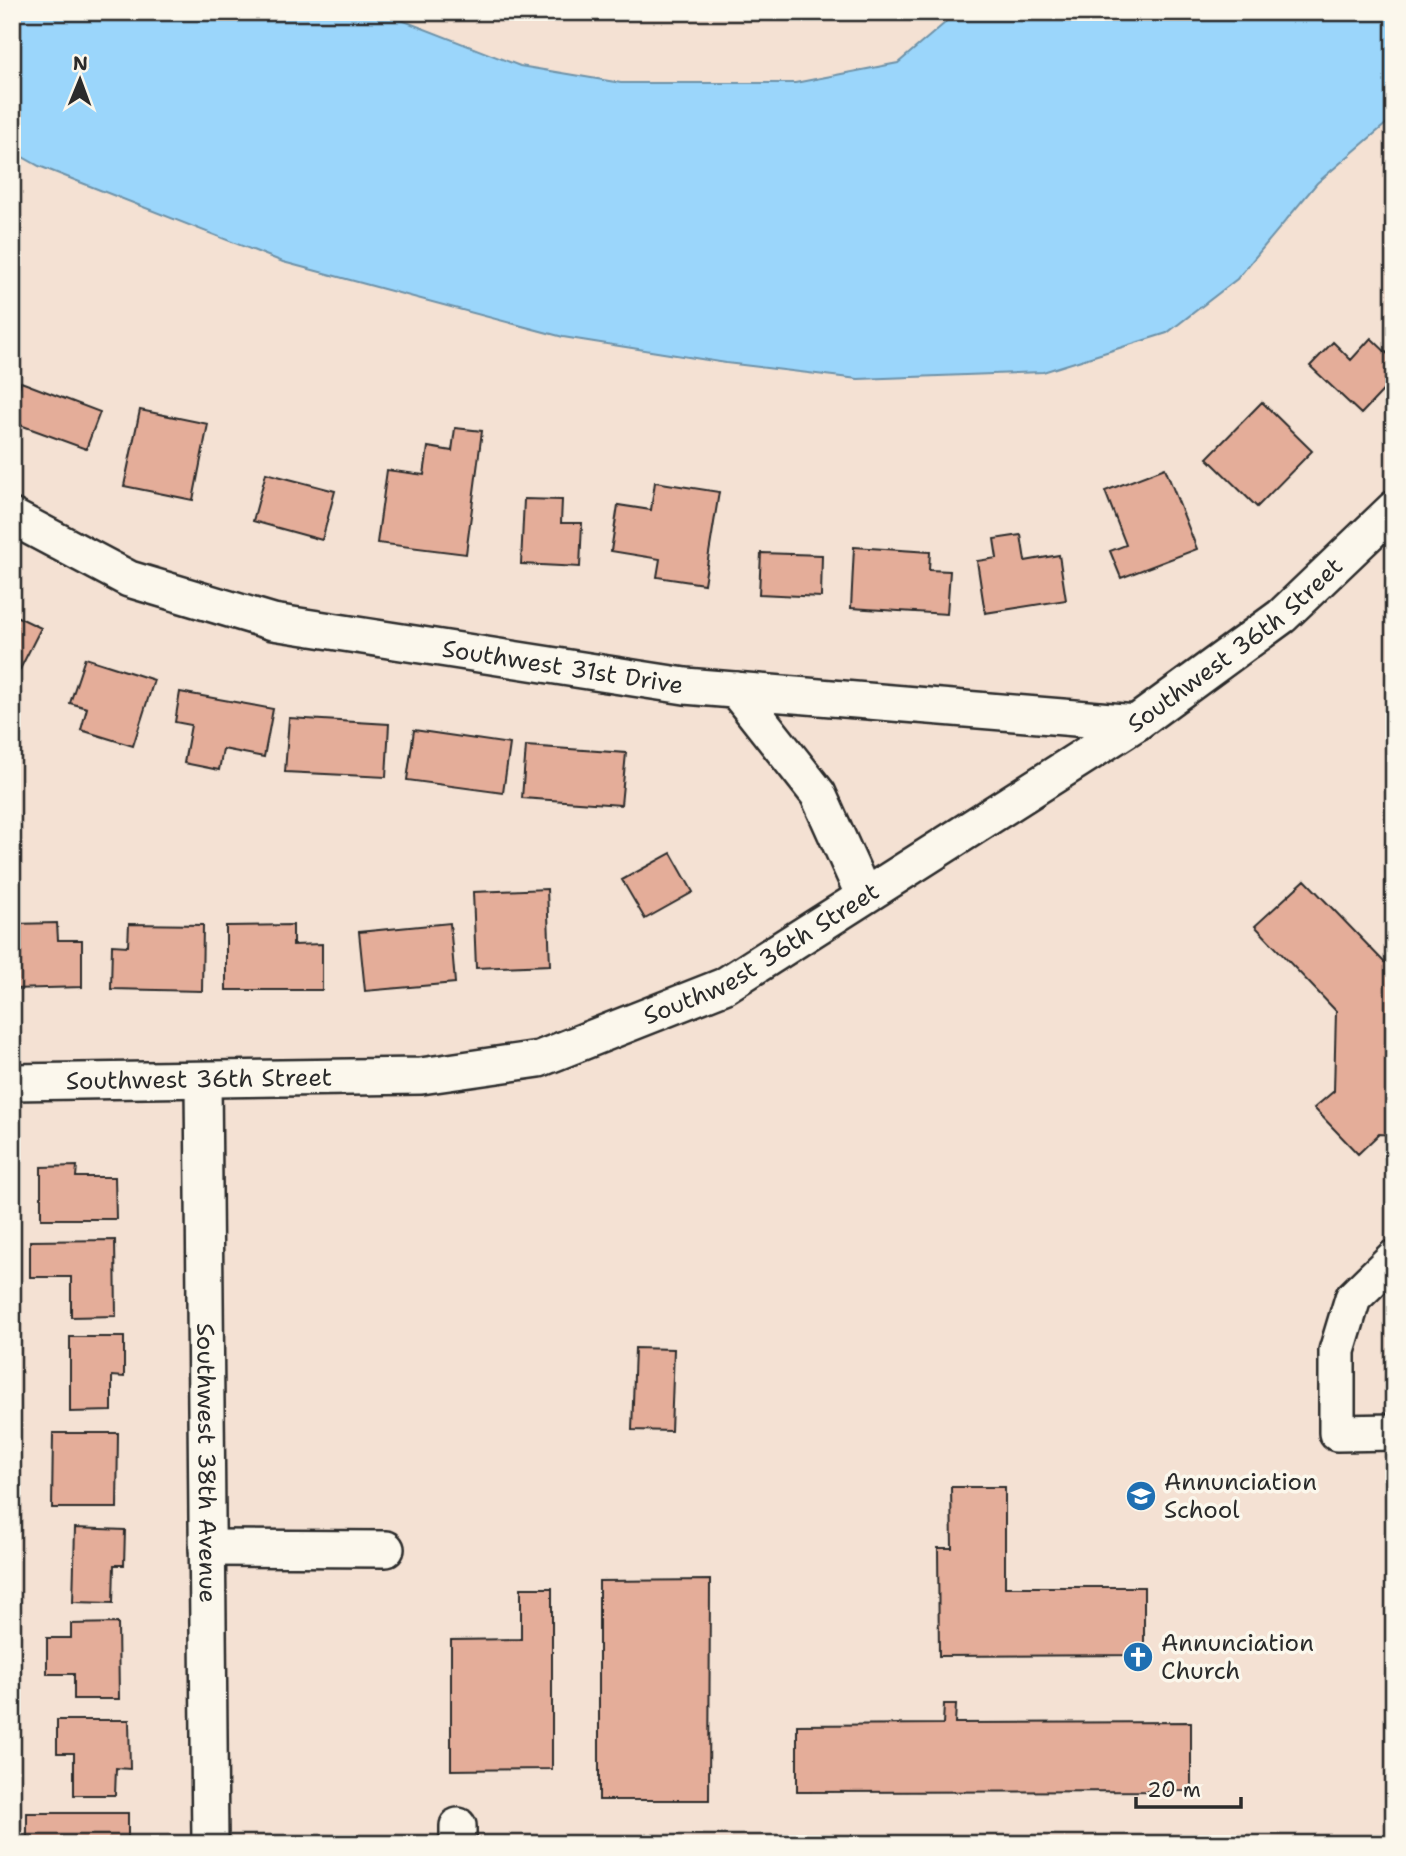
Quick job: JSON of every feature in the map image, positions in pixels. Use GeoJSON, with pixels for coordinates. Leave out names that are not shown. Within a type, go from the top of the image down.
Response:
{"type":"FeatureCollection","features":[{"type":"Feature","properties":{"kind":"street","name":"Southwest 36th Street"},"geometry":{"type":"LineString","coordinates":[[12,1082],[421,1076],[539,1059],[724,986],[1136,723],[1282,616],[1394,509]]}},
{"type":"Feature","properties":{"kind":"street","name":"Southwest 31st Drive"},"geometry":{"type":"LineString","coordinates":[[12,517],[129,579],[273,622],[685,686],[1136,723]]}},
{"type":"Feature","properties":{"kind":"street"},"geometry":{"type":"LineString","coordinates":[[736,690],[818,794],[864,896]]}},
{"type":"Feature","properties":{"kind":"street","name":"Southwest 38th Avenue"},"geometry":{"type":"LineString","coordinates":[[203,1081],[210,1844]]}},
{"type":"Feature","properties":{"kind":"street"},"geometry":{"type":"LineString","coordinates":[[1394,1258],[1353,1298],[1337,1351],[1337,1433],[1394,1432]]}},
{"type":"Feature","properties":{"kind":"street"},"geometry":{"type":"LineString","coordinates":[[207,1548],[386,1549]]}},
{"type":"Feature","properties":{"kind":"water"},"geometry":{"type":"Polygon","coordinates":[[[12,12],[381,12],[520,66],[621,83],[795,83],[898,63],[945,23],[950,12],[1394,12],[1394,117],[1317,183],[1237,279],[1167,333],[1043,372],[858,379],[726,363],[563,337],[283,262],[39,166],[12,151],[12,12]]]}},
{"type":"Feature","properties":{"kind":"building"},"geometry":{"type":"Polygon","coordinates":[[[1371,338],[1394,360],[1394,379],[1361,414],[1310,366],[1333,342],[1351,360],[1371,338]]]}},
{"type":"Feature","properties":{"kind":"building"},"geometry":{"type":"Polygon","coordinates":[[[21,382],[100,412],[86,449],[12,422],[12,406],[21,382]]]}},
{"type":"Feature","properties":{"kind":"building"},"geometry":{"type":"Polygon","coordinates":[[[1262,402],[1312,451],[1257,507],[1207,458],[1262,402]]]}},
{"type":"Feature","properties":{"kind":"building"},"geometry":{"type":"Polygon","coordinates":[[[140,410],[208,424],[193,500],[124,486],[140,410]]]}},
{"type":"Feature","properties":{"kind":"building"},"geometry":{"type":"Polygon","coordinates":[[[455,428],[482,431],[466,554],[377,543],[387,470],[424,475],[428,447],[452,451],[455,428]]]}},
{"type":"Feature","properties":{"kind":"building"},"geometry":{"type":"Polygon","coordinates":[[[1165,468],[1197,549],[1121,578],[1110,551],[1126,545],[1105,491],[1165,468]]]}},
{"type":"Feature","properties":{"kind":"building"},"geometry":{"type":"Polygon","coordinates":[[[266,473],[335,491],[322,540],[253,521],[266,473]]]}},
{"type":"Feature","properties":{"kind":"building"},"geometry":{"type":"Polygon","coordinates":[[[655,482],[719,492],[704,584],[657,577],[660,559],[611,551],[618,505],[651,510],[655,482]]]}},
{"type":"Feature","properties":{"kind":"building"},"geometry":{"type":"Polygon","coordinates":[[[524,499],[562,500],[561,523],[582,523],[580,567],[521,564],[524,499]]]}},
{"type":"Feature","properties":{"kind":"building"},"geometry":{"type":"Polygon","coordinates":[[[1021,535],[1025,561],[1059,555],[1066,600],[985,613],[977,561],[997,558],[994,539],[1021,535]]]}},
{"type":"Feature","properties":{"kind":"building"},"geometry":{"type":"Polygon","coordinates":[[[854,547],[930,552],[929,570],[950,571],[947,614],[851,608],[854,547]]]}},
{"type":"Feature","properties":{"kind":"building"},"geometry":{"type":"Polygon","coordinates":[[[761,553],[822,555],[821,597],[759,594],[761,553]]]}},
{"type":"Feature","properties":{"kind":"building"},"geometry":{"type":"Polygon","coordinates":[[[12,614],[41,628],[12,685],[12,614]]]}},
{"type":"Feature","properties":{"kind":"building"},"geometry":{"type":"Polygon","coordinates":[[[85,658],[154,680],[133,746],[81,730],[87,708],[70,703],[85,658]]]}},
{"type":"Feature","properties":{"kind":"building"},"geometry":{"type":"Polygon","coordinates":[[[180,692],[273,709],[264,757],[223,749],[219,770],[184,763],[191,725],[175,722],[180,692]]]}},
{"type":"Feature","properties":{"kind":"building"},"geometry":{"type":"Polygon","coordinates":[[[289,718],[389,724],[386,777],[285,772],[289,718]]]}},
{"type":"Feature","properties":{"kind":"building"},"geometry":{"type":"Polygon","coordinates":[[[414,730],[510,744],[503,793],[407,780],[414,730]]]}},
{"type":"Feature","properties":{"kind":"building"},"geometry":{"type":"Polygon","coordinates":[[[526,746],[626,753],[621,805],[522,798],[526,746]]]}},
{"type":"Feature","properties":{"kind":"building"},"geometry":{"type":"Polygon","coordinates":[[[671,853],[693,892],[645,919],[622,880],[671,853]]]}},
{"type":"Feature","properties":{"kind":"building"},"geometry":{"type":"Polygon","coordinates":[[[1305,880],[1384,962],[1394,963],[1394,1135],[1379,1134],[1358,1154],[1314,1108],[1334,1091],[1336,1011],[1255,926],[1305,880]]]}},
{"type":"Feature","properties":{"kind":"building"},"geometry":{"type":"Polygon","coordinates":[[[547,889],[550,965],[476,968],[473,892],[547,889]]]}},
{"type":"Feature","properties":{"kind":"building"},"geometry":{"type":"Polygon","coordinates":[[[57,923],[58,940],[82,940],[82,987],[12,989],[12,924],[57,923]]]}},
{"type":"Feature","properties":{"kind":"building"},"geometry":{"type":"Polygon","coordinates":[[[450,923],[455,983],[365,991],[359,932],[450,923]]]}},
{"type":"Feature","properties":{"kind":"building"},"geometry":{"type":"Polygon","coordinates":[[[129,924],[203,925],[202,991],[111,989],[112,945],[128,946],[129,924]]]}},
{"type":"Feature","properties":{"kind":"building"},"geometry":{"type":"Polygon","coordinates":[[[293,925],[293,945],[322,944],[322,990],[226,990],[226,926],[293,925]]]}},
{"type":"Feature","properties":{"kind":"building"},"geometry":{"type":"Polygon","coordinates":[[[77,1166],[76,1177],[115,1177],[116,1219],[41,1219],[41,1167],[77,1166]]]}},
{"type":"Feature","properties":{"kind":"building"},"geometry":{"type":"Polygon","coordinates":[[[115,1240],[116,1316],[71,1317],[71,1277],[30,1277],[30,1241],[115,1240]]]}},
{"type":"Feature","properties":{"kind":"building"},"geometry":{"type":"Polygon","coordinates":[[[70,1337],[124,1337],[124,1377],[112,1376],[112,1411],[70,1412],[70,1337]]]}},
{"type":"Feature","properties":{"kind":"building"},"geometry":{"type":"Polygon","coordinates":[[[635,1348],[674,1349],[671,1431],[632,1430],[635,1348]]]}},
{"type":"Feature","properties":{"kind":"building"},"geometry":{"type":"Polygon","coordinates":[[[53,1433],[118,1433],[117,1508],[52,1508],[53,1433]]]}},
{"type":"Feature","properties":{"kind":"building"},"geometry":{"type":"Polygon","coordinates":[[[951,1487],[1005,1487],[1005,1587],[1144,1587],[1144,1655],[939,1656],[938,1548],[952,1548],[951,1487]]]}},
{"type":"Feature","properties":{"kind":"building"},"geometry":{"type":"Polygon","coordinates":[[[75,1528],[125,1530],[124,1565],[114,1565],[113,1603],[73,1602],[75,1528]]]}},
{"type":"Feature","properties":{"kind":"building"},"geometry":{"type":"Polygon","coordinates":[[[710,1580],[709,1800],[599,1800],[599,1581],[710,1580]]]}},
{"type":"Feature","properties":{"kind":"building"},"geometry":{"type":"Polygon","coordinates":[[[521,1588],[552,1588],[552,1769],[451,1770],[451,1640],[521,1639],[521,1588]]]}},
{"type":"Feature","properties":{"kind":"building"},"geometry":{"type":"Polygon","coordinates":[[[118,1623],[119,1699],[74,1699],[74,1674],[47,1674],[47,1638],[71,1638],[71,1624],[118,1623]]]}},
{"type":"Feature","properties":{"kind":"building"},"geometry":{"type":"Polygon","coordinates":[[[944,1704],[956,1704],[955,1723],[1191,1722],[1191,1791],[797,1792],[797,1725],[943,1724],[944,1704]]]}},
{"type":"Feature","properties":{"kind":"building"},"geometry":{"type":"Polygon","coordinates":[[[57,1720],[129,1720],[130,1769],[116,1768],[115,1795],[74,1795],[74,1753],[57,1753],[57,1720]]]}},
{"type":"Feature","properties":{"kind":"building"},"geometry":{"type":"Polygon","coordinates":[[[27,1813],[128,1813],[128,1844],[27,1844],[27,1813]]]}},
{"type":"Feature","properties":{"kind":"place","name":"Annunciation School"},"geometry":{"type":"Point","coordinates":[1141,1496]}},
{"type":"Feature","properties":{"kind":"place","name":"Annunciation Church"},"geometry":{"type":"Point","coordinates":[1138,1657]}}]}
